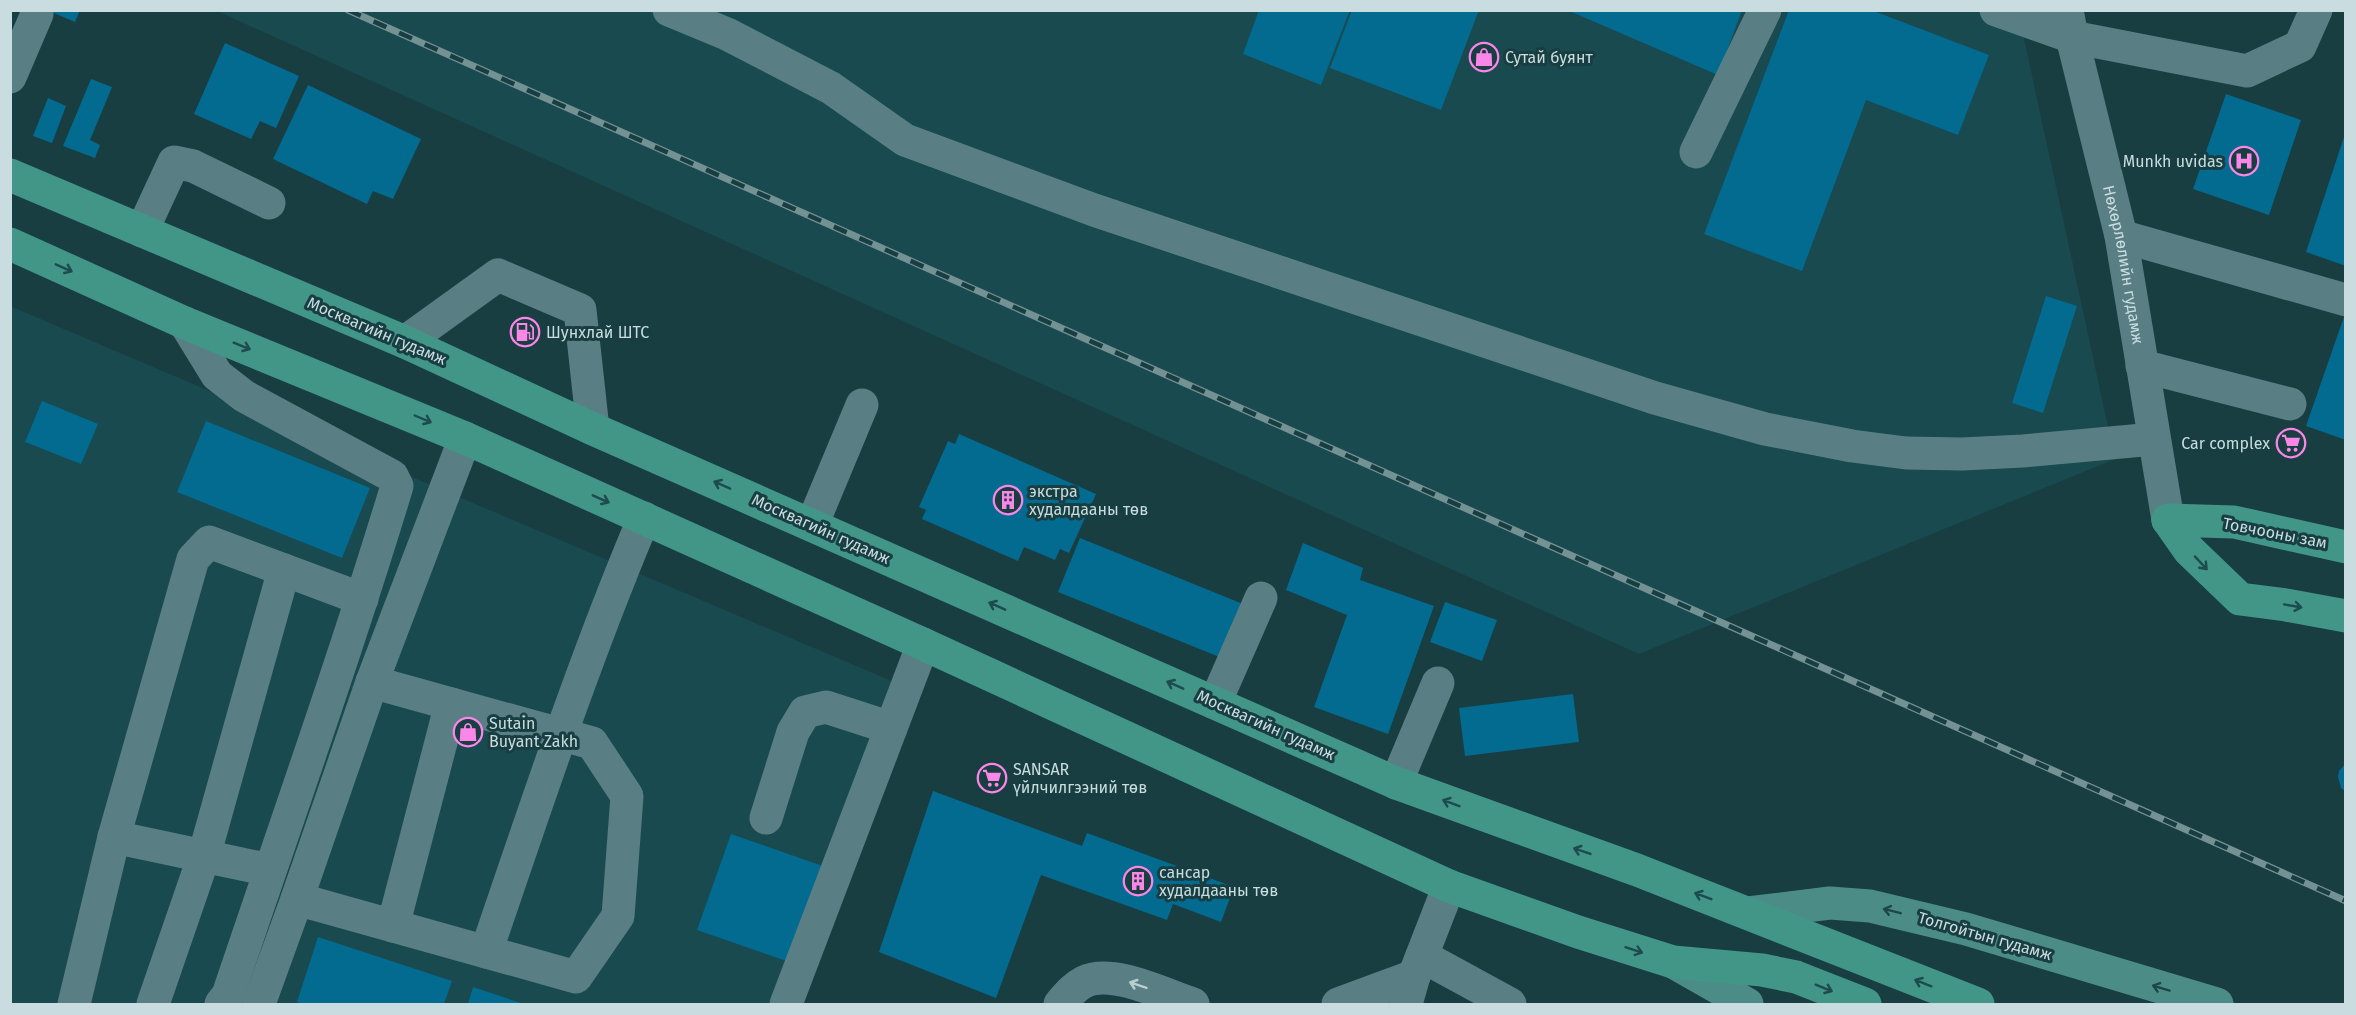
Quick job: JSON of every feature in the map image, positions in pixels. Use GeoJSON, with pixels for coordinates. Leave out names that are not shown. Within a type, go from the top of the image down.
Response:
{"type":"FeatureCollection","features":[{"type":"Feature","properties":{"kind":"highway","name":"Москвагийн гудамж"},"geometry":{"type":"LineString","coordinates":[[10,175],[405,342],[593,429],[1396,783],[1637,870],[1978,1005]]}},
{"type":"Feature","properties":{"kind":"highway"},"geometry":{"type":"LineString","coordinates":[[10,244],[184,323],[465,438],[923,644],[1449,886],[1578,932],[1673,962],[1762,970],[1796,977],[1865,1005]]}},
{"type":"Feature","properties":{"kind":"highway"},"geometry":{"type":"LineString","coordinates":[[2168,520],[2188,550],[2240,599],[2346,616]]}},
{"type":"Feature","properties":{"kind":"highway","name":"Товчооны зам"},"geometry":{"type":"LineString","coordinates":[[2168,520],[2234,522],[2346,547]]}},
{"type":"Feature","properties":{"kind":"main road","name":"Толгойтын гудамж"},"geometry":{"type":"LineString","coordinates":[[1748,914],[1830,903],[1869,906],[1966,929],[2217,1005]]}},
{"type":"Feature","properties":{"kind":"main road"},"geometry":{"type":"LineString","coordinates":[[1673,962],[1747,1005]]}},
{"type":"Feature","properties":{"kind":"street"},"geometry":{"type":"LineString","coordinates":[[669,10],[727,34],[831,88],[904,140],[1094,210],[1655,398],[1765,429],[1852,446],[1906,453],[1962,454],[2154,439]]}},
{"type":"Feature","properties":{"kind":"street"},"geometry":{"type":"LineString","coordinates":[[1696,152],[1765,10]]}},
{"type":"Feature","properties":{"kind":"street"},"geometry":{"type":"LineString","coordinates":[[1996,10],[2070,24],[2247,71],[2300,46],[2316,10]]}},
{"type":"Feature","properties":{"kind":"street"},"geometry":{"type":"LineString","coordinates":[[10,77],[37,14]]}},
{"type":"Feature","properties":{"kind":"street","name":"Нөхөрлөлийн гудамж"},"geometry":{"type":"LineString","coordinates":[[2070,24],[2121,236],[2168,520]]}},
{"type":"Feature","properties":{"kind":"street"},"geometry":{"type":"LineString","coordinates":[[142,231],[174,162],[193,166],[269,203]]}},
{"type":"Feature","properties":{"kind":"street"},"geometry":{"type":"LineString","coordinates":[[2121,236],[2346,300]]}},
{"type":"Feature","properties":{"kind":"street"},"geometry":{"type":"LineString","coordinates":[[405,342],[498,275],[580,310],[593,429]]}},
{"type":"Feature","properties":{"kind":"street"},"geometry":{"type":"LineString","coordinates":[[184,323],[217,375],[244,396],[392,476],[397,486],[362,599],[228,995],[220,1005]]}},
{"type":"Feature","properties":{"kind":"street"},"geometry":{"type":"LineString","coordinates":[[2142,366],[2290,404]]}},
{"type":"Feature","properties":{"kind":"street"},"geometry":{"type":"LineString","coordinates":[[812,525],[862,405]]}},
{"type":"Feature","properties":{"kind":"street"},"geometry":{"type":"LineString","coordinates":[[259,1005],[372,682],[465,438]]}},
{"type":"Feature","properties":{"kind":"street"},"geometry":{"type":"LineString","coordinates":[[486,952],[560,734],[613,591],[644,518]]}},
{"type":"Feature","properties":{"kind":"street"},"geometry":{"type":"LineString","coordinates":[[74,1005],[114,837],[193,559],[209,542],[362,599]]}},
{"type":"Feature","properties":{"kind":"street"},"geometry":{"type":"LineString","coordinates":[[153,1005],[204,856],[284,570]]}},
{"type":"Feature","properties":{"kind":"street"},"geometry":{"type":"LineString","coordinates":[[1215,703],[1261,598]]}},
{"type":"Feature","properties":{"kind":"street"},"geometry":{"type":"LineString","coordinates":[[786,1005],[923,644]]}},
{"type":"Feature","properties":{"kind":"street"},"geometry":{"type":"LineString","coordinates":[[297,899],[576,977],[618,916],[627,796],[592,743],[372,682]]}},
{"type":"Feature","properties":{"kind":"street"},"geometry":{"type":"LineString","coordinates":[[1396,783],[1438,683]]}},
{"type":"Feature","properties":{"kind":"street"},"geometry":{"type":"LineString","coordinates":[[393,926],[451,704]]}},
{"type":"Feature","properties":{"kind":"street"},"geometry":{"type":"LineString","coordinates":[[766,818],[793,732],[805,712],[826,707],[891,728]]}},
{"type":"Feature","properties":{"kind":"street"},"geometry":{"type":"LineString","coordinates":[[114,837],[270,870]]}},
{"type":"Feature","properties":{"kind":"street"},"geometry":{"type":"LineString","coordinates":[[1414,979],[1449,886]]}},
{"type":"Feature","properties":{"kind":"street"},"geometry":{"type":"LineString","coordinates":[[1060,1005],[1085,981],[1105,978],[1122,980],[1193,1005]]}},
{"type":"Feature","properties":{"kind":"street"},"geometry":{"type":"LineString","coordinates":[[1338,1005],[1414,979],[1509,1005]]}},
{"type":"Feature","properties":{"kind":"shaded area"},"geometry":{"type":"Polygon","coordinates":[[[217,11],[2018,11],[2115,459],[1639,654],[217,11]]]}},
{"type":"Feature","properties":{"kind":"shaded area"},"geometry":{"type":"Polygon","coordinates":[[[10,306],[901,685],[788,1004],[11,1004],[10,306]]]}},
{"type":"Feature","properties":{"kind":"building"},"geometry":{"type":"Polygon","coordinates":[[[47,10],[80,10],[75,22],[47,10]]]}},
{"type":"Feature","properties":{"kind":"building"},"geometry":{"type":"Polygon","coordinates":[[[1259,10],[1350,10],[1321,85],[1243,54],[1259,10]]]}},
{"type":"Feature","properties":{"kind":"building"},"geometry":{"type":"Polygon","coordinates":[[[1352,10],[1479,10],[1441,110],[1330,68],[1352,10]]]}},
{"type":"Feature","properties":{"kind":"building"},"geometry":{"type":"Polygon","coordinates":[[[1567,10],[1742,10],[1718,75],[1567,10]]]}},
{"type":"Feature","properties":{"kind":"building"},"geometry":{"type":"Polygon","coordinates":[[[1789,10],[1871,10],[1989,55],[1958,135],[1866,100],[1802,271],[1704,234],[1789,10]]]}},
{"type":"Feature","properties":{"kind":"building"},"geometry":{"type":"Polygon","coordinates":[[[225,43],[299,76],[276,128],[260,121],[251,139],[194,114],[225,43]]]}},
{"type":"Feature","properties":{"kind":"building"},"geometry":{"type":"Polygon","coordinates":[[[91,79],[112,87],[90,140],[100,145],[95,158],[63,146],[91,79]]]}},
{"type":"Feature","properties":{"kind":"building"},"geometry":{"type":"Polygon","coordinates":[[[308,85],[421,139],[393,199],[373,191],[367,204],[273,159],[308,85]]]}},
{"type":"Feature","properties":{"kind":"building"},"geometry":{"type":"Polygon","coordinates":[[[2226,94],[2301,120],[2269,215],[2193,189],[2226,94]]]}},
{"type":"Feature","properties":{"kind":"building"},"geometry":{"type":"Polygon","coordinates":[[[48,98],[66,106],[52,143],[33,136],[48,98]]]}},
{"type":"Feature","properties":{"kind":"building"},"geometry":{"type":"Polygon","coordinates":[[[2346,135],[2346,266],[2306,252],[2346,135]]]}},
{"type":"Feature","properties":{"kind":"building"},"geometry":{"type":"Polygon","coordinates":[[[2046,296],[2077,306],[2043,413],[2012,403],[2046,296]]]}},
{"type":"Feature","properties":{"kind":"building"},"geometry":{"type":"Polygon","coordinates":[[[2346,311],[2346,440],[2306,426],[2346,311]]]}},
{"type":"Feature","properties":{"kind":"building"},"geometry":{"type":"Polygon","coordinates":[[[42,401],[98,424],[81,464],[25,442],[42,401]]]}},
{"type":"Feature","properties":{"kind":"building"},"geometry":{"type":"Polygon","coordinates":[[[206,421],[370,488],[342,558],[177,492],[206,421]]]}},
{"type":"Feature","properties":{"kind":"building","name":"экстра худалдааны төв"},"geometry":{"type":"Polygon","coordinates":[[[959,434],[1096,494],[1069,553],[1060,549],[1055,560],[1024,547],[1018,561],[922,519],[926,510],[919,507],[948,441],[955,444],[959,434]]]}},
{"type":"Feature","properties":{"kind":"building"},"geometry":{"type":"Polygon","coordinates":[[[1080,538],[1243,604],[1222,658],[1058,592],[1080,538]]]}},
{"type":"Feature","properties":{"kind":"building"},"geometry":{"type":"Polygon","coordinates":[[[1303,543],[1363,568],[1360,580],[1434,606],[1388,734],[1314,707],[1347,615],[1286,590],[1303,543]]]}},
{"type":"Feature","properties":{"kind":"building"},"geometry":{"type":"Polygon","coordinates":[[[1445,602],[1497,620],[1482,661],[1430,642],[1445,602]]]}},
{"type":"Feature","properties":{"kind":"building"},"geometry":{"type":"Polygon","coordinates":[[[1573,694],[1579,742],[1465,756],[1459,708],[1573,694]]]}},
{"type":"Feature","properties":{"kind":"building"},"geometry":{"type":"Polygon","coordinates":[[[2346,763],[2346,792],[2341,788],[2338,777],[2339,771],[2346,763]]]}},
{"type":"Feature","properties":{"kind":"building"},"geometry":{"type":"Polygon","coordinates":[[[933,791],[1082,846],[1087,833],[1234,887],[1221,922],[1173,904],[1167,920],[1041,875],[996,998],[879,952],[933,791]]]}},
{"type":"Feature","properties":{"kind":"building"},"geometry":{"type":"Polygon","coordinates":[[[731,834],[831,869],[798,965],[697,930],[731,834]]]}},
{"type":"Feature","properties":{"kind":"building"},"geometry":{"type":"Polygon","coordinates":[[[318,937],[452,981],[444,1004],[303,1004],[297,1002],[318,937]]]}},
{"type":"Feature","properties":{"kind":"building"},"geometry":{"type":"Polygon","coordinates":[[[473,987],[524,1004],[468,1004],[473,987]]]}},
{"type":"Feature","properties":{"kind":"railway"},"geometry":{"type":"LineString","coordinates":[[348,10],[2346,901]]}},
{"type":"Feature","properties":{"kind":"place","name":"Сутай буянт"},"geometry":{"type":"Point","coordinates":[1484,57]}},
{"type":"Feature","properties":{"kind":"place","name":"Munkh uvidas"},"geometry":{"type":"Point","coordinates":[2244,161]}},
{"type":"Feature","properties":{"kind":"place","name":"Шунхлай ШТС"},"geometry":{"type":"Point","coordinates":[525,332]}},
{"type":"Feature","properties":{"kind":"place","name":"Car complex"},"geometry":{"type":"Point","coordinates":[2291,443]}},
{"type":"Feature","properties":{"kind":"place","name":"экстра худалдааны төв"},"geometry":{"type":"Point","coordinates":[1008,500]}},
{"type":"Feature","properties":{"kind":"place","name":"Sutain Buyant Zakh"},"geometry":{"type":"Point","coordinates":[468,732]}},
{"type":"Feature","properties":{"kind":"place","name":"SANSAR үйлчилгээний төв"},"geometry":{"type":"Point","coordinates":[992,778]}},
{"type":"Feature","properties":{"kind":"place","name":"сансар худалдааны төв"},"geometry":{"type":"Point","coordinates":[1138,881]}}]}
